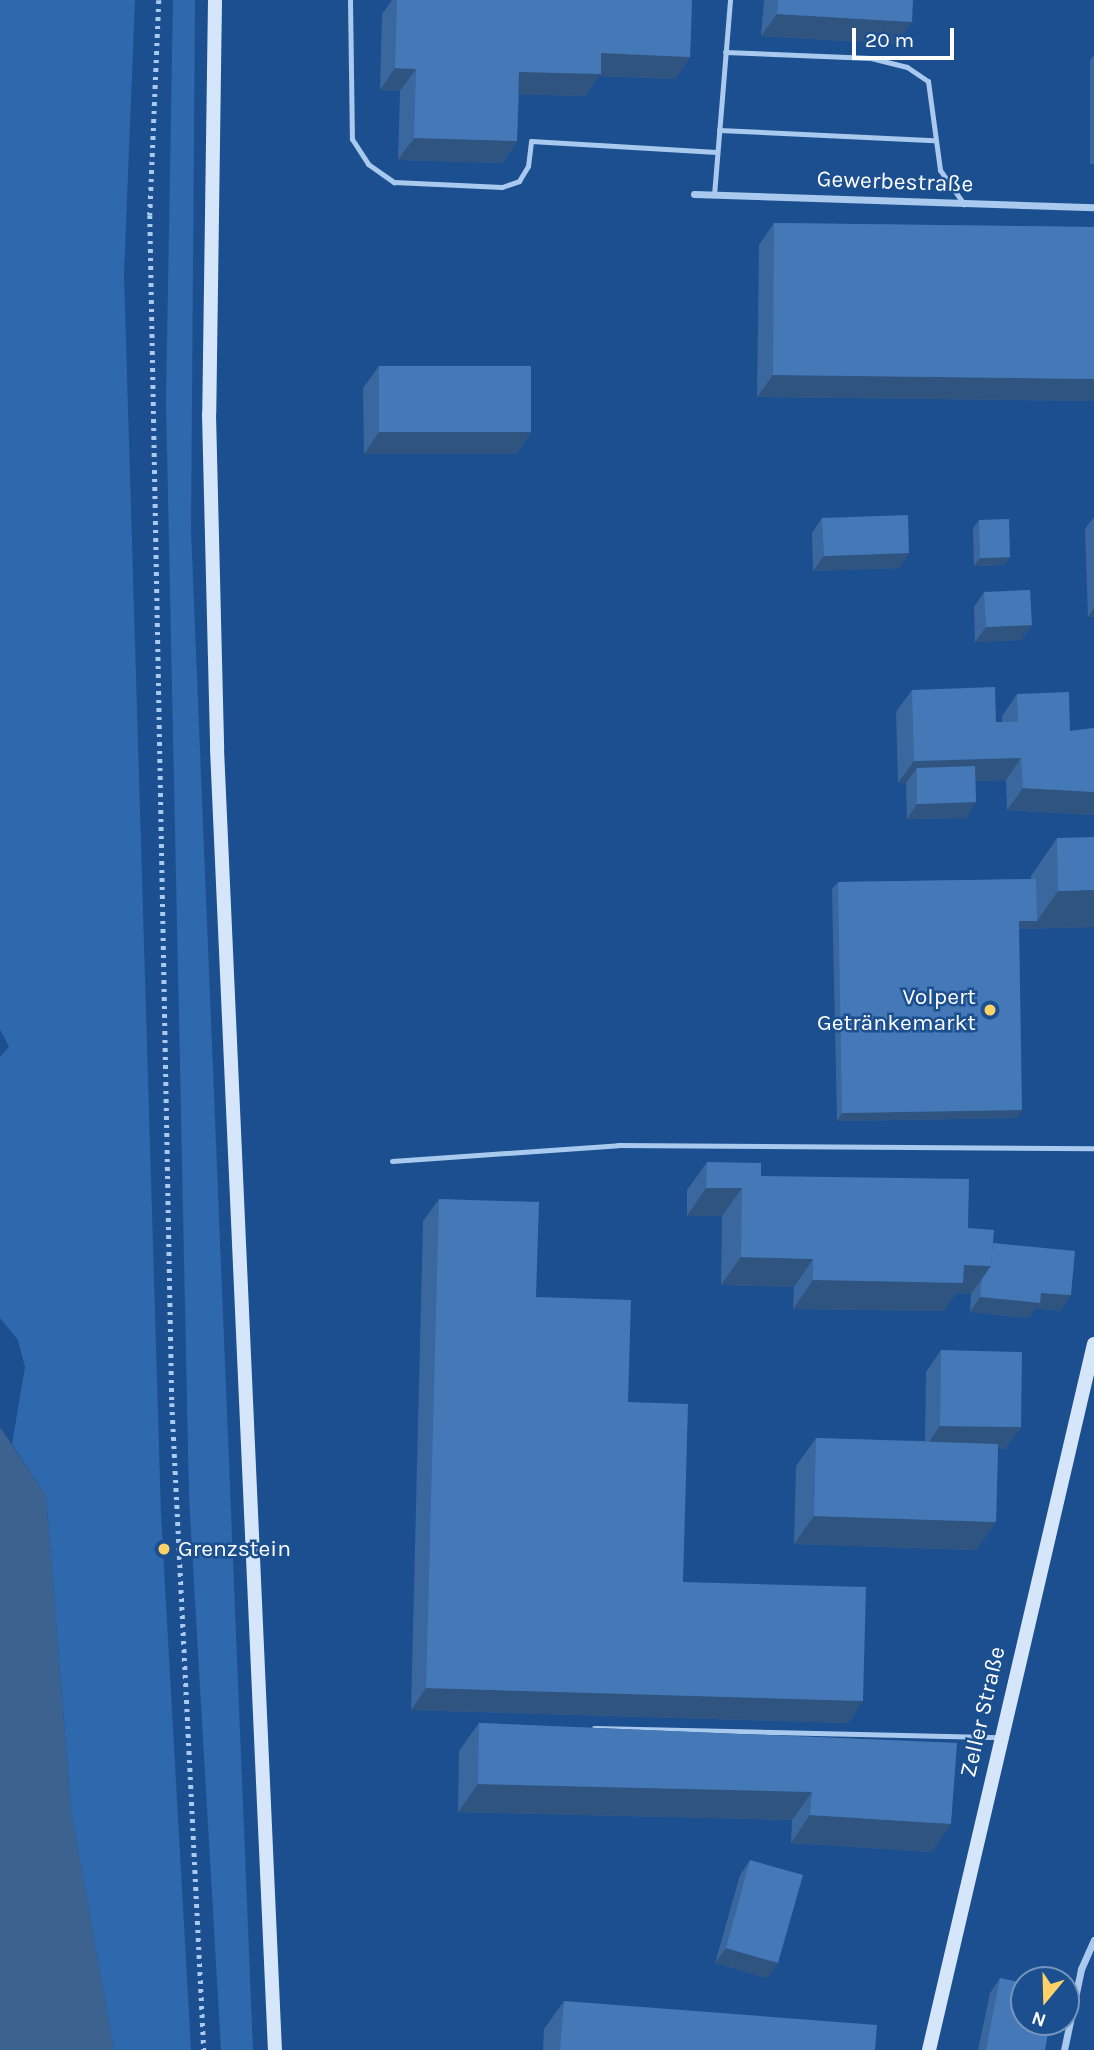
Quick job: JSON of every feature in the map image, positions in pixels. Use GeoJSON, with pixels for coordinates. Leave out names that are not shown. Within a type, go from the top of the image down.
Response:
{"type":"FeatureCollection","features":[{"type":"Feature","properties":{"kind":"main road"},"geometry":{"type":"LineString","coordinates":[[215,0],[209,414],[217,749],[275,2050]]}},
{"type":"Feature","properties":{"kind":"main road","name":"Zeller Straße"},"geometry":{"type":"LineString","coordinates":[[929,2050],[1094,1343]]}},
{"type":"Feature","properties":{"kind":"street","name":"Gewerbestraße"},"geometry":{"type":"LineString","coordinates":[[694,194],[1094,207]]}},
{"type":"Feature","properties":{"kind":"street"},"geometry":{"type":"LineString","coordinates":[[1065,2050],[1080,1969],[1094,1940]]}},
{"type":"Feature","properties":{"kind":"lane"},"geometry":{"type":"LineString","coordinates":[[350,0],[352,139],[369,164],[394,182],[502,187],[519,181],[528,166],[531,141],[717,152]]}},
{"type":"Feature","properties":{"kind":"lane"},"geometry":{"type":"LineString","coordinates":[[714,195],[730,0]]}},
{"type":"Feature","properties":{"kind":"lane"},"geometry":{"type":"LineString","coordinates":[[725,52],[871,58],[907,67],[928,81],[940,170],[964,204]]}},
{"type":"Feature","properties":{"kind":"lane"},"geometry":{"type":"LineString","coordinates":[[719,130],[934,140]]}},
{"type":"Feature","properties":{"kind":"lane"},"geometry":{"type":"LineString","coordinates":[[392,1161],[618,1145],[1094,1148]]}},
{"type":"Feature","properties":{"kind":"lane"},"geometry":{"type":"LineString","coordinates":[[583,1728],[1000,1737]]}},
{"type":"Feature","properties":{"kind":"path"},"geometry":{"type":"LineString","coordinates":[[159,0],[150,215],[172,1403],[204,2050]]}},
{"type":"Feature","properties":{"kind":"shaded area"},"geometry":{"type":"Polygon","coordinates":[[[0,0],[135,0],[124,274],[161,1514],[191,2050],[114,2050],[71,1810],[46,1496],[12,1444],[25,1367],[18,1340],[0,1318],[0,1057],[9,1047],[0,1029],[0,0]]]}},
{"type":"Feature","properties":{"kind":"shaded area"},"geometry":{"type":"Polygon","coordinates":[[[173,0],[195,0],[191,530],[253,2050],[221,2050],[189,1497],[166,401],[173,0]]]}},
{"type":"Feature","properties":{"kind":"shaded area"},"geometry":{"type":"Polygon","coordinates":[[[0,1427],[46,1496],[71,1810],[114,2050],[0,2050],[0,1427]]]}},
{"type":"Feature","properties":{"kind":"building"},"geometry":{"type":"Polygon","coordinates":[[[397,0],[692,0],[690,57],[601,53],[601,74],[519,72],[517,141],[414,138],[416,69],[395,68],[397,0]]]}},
{"type":"Feature","properties":{"kind":"building"},"geometry":{"type":"Polygon","coordinates":[[[778,0],[913,0],[912,22],[777,14],[778,0]]]}},
{"type":"Feature","properties":{"kind":"building"},"geometry":{"type":"Polygon","coordinates":[[[774,223],[1094,227],[1094,379],[773,375],[774,223]]]}},
{"type":"Feature","properties":{"kind":"building"},"geometry":{"type":"Polygon","coordinates":[[[379,366],[531,366],[531,432],[379,432],[379,366]]]}},
{"type":"Feature","properties":{"kind":"building"},"geometry":{"type":"Polygon","coordinates":[[[908,515],[909,553],[824,556],[822,518],[908,515]]]}},
{"type":"Feature","properties":{"kind":"building"},"geometry":{"type":"Polygon","coordinates":[[[1009,519],[1010,557],[980,558],[979,520],[1009,519]]]}},
{"type":"Feature","properties":{"kind":"building"},"geometry":{"type":"Polygon","coordinates":[[[1030,590],[1032,625],[986,627],[984,592],[1030,590]]]}},
{"type":"Feature","properties":{"kind":"building"},"geometry":{"type":"Polygon","coordinates":[[[995,687],[996,722],[1018,722],[1017,694],[1069,692],[1070,731],[1094,728],[1094,792],[1023,788],[1021,758],[914,761],[912,690],[995,687]]]}},
{"type":"Feature","properties":{"kind":"building"},"geometry":{"type":"Polygon","coordinates":[[[975,766],[976,802],[917,804],[917,768],[975,766]]]}},
{"type":"Feature","properties":{"kind":"building"},"geometry":{"type":"Polygon","coordinates":[[[1094,837],[1094,890],[1058,891],[1057,838],[1094,837]]]}},
{"type":"Feature","properties":{"kind":"building"},"geometry":{"type":"Polygon","coordinates":[[[1036,879],[1037,921],[1019,921],[1022,1110],[842,1113],[838,882],[1036,879]]]}},
{"type":"Feature","properties":{"kind":"building"},"geometry":{"type":"Polygon","coordinates":[[[707,1162],[761,1163],[761,1176],[969,1179],[968,1228],[994,1230],[991,1266],[964,1265],[963,1283],[813,1280],[813,1259],[741,1257],[742,1188],[706,1188],[707,1162]]]}},
{"type":"Feature","properties":{"kind":"building"},"geometry":{"type":"Polygon","coordinates":[[[439,1199],[539,1202],[536,1297],[631,1300],[628,1402],[688,1404],[683,1582],[866,1587],[863,1701],[426,1688],[439,1199]]]}},
{"type":"Feature","properties":{"kind":"building"},"geometry":{"type":"Polygon","coordinates":[[[993,1243],[1075,1251],[1071,1295],[1041,1293],[1040,1303],[980,1297],[982,1279],[991,1266],[993,1243]]]}},
{"type":"Feature","properties":{"kind":"building"},"geometry":{"type":"Polygon","coordinates":[[[941,1350],[1022,1352],[1021,1427],[940,1426],[941,1350]]]}},
{"type":"Feature","properties":{"kind":"building"},"geometry":{"type":"Polygon","coordinates":[[[816,1438],[998,1444],[996,1522],[814,1516],[816,1438]]]}},
{"type":"Feature","properties":{"kind":"building"},"geometry":{"type":"Polygon","coordinates":[[[479,1723],[957,1743],[951,1824],[810,1815],[812,1792],[478,1784],[479,1723]]]}},
{"type":"Feature","properties":{"kind":"building"},"geometry":{"type":"Polygon","coordinates":[[[750,1860],[803,1875],[778,1963],[726,1948],[750,1860]]]}},
{"type":"Feature","properties":{"kind":"building"},"geometry":{"type":"Polygon","coordinates":[[[1000,1978],[1010,1980],[1010,2036],[1048,2036],[1045,2050],[986,2050],[1000,1978]]]}},
{"type":"Feature","properties":{"kind":"building"},"geometry":{"type":"Polygon","coordinates":[[[564,2001],[877,2025],[875,2050],[560,2050],[564,2001]]]}},
{"type":"Feature","properties":{"kind":"place","name":"Volpert Getränkemarkt"},"geometry":{"type":"Point","coordinates":[990,1010]}},
{"type":"Feature","properties":{"kind":"place","name":"Grenzstein"},"geometry":{"type":"Point","coordinates":[164,1549]}}]}
